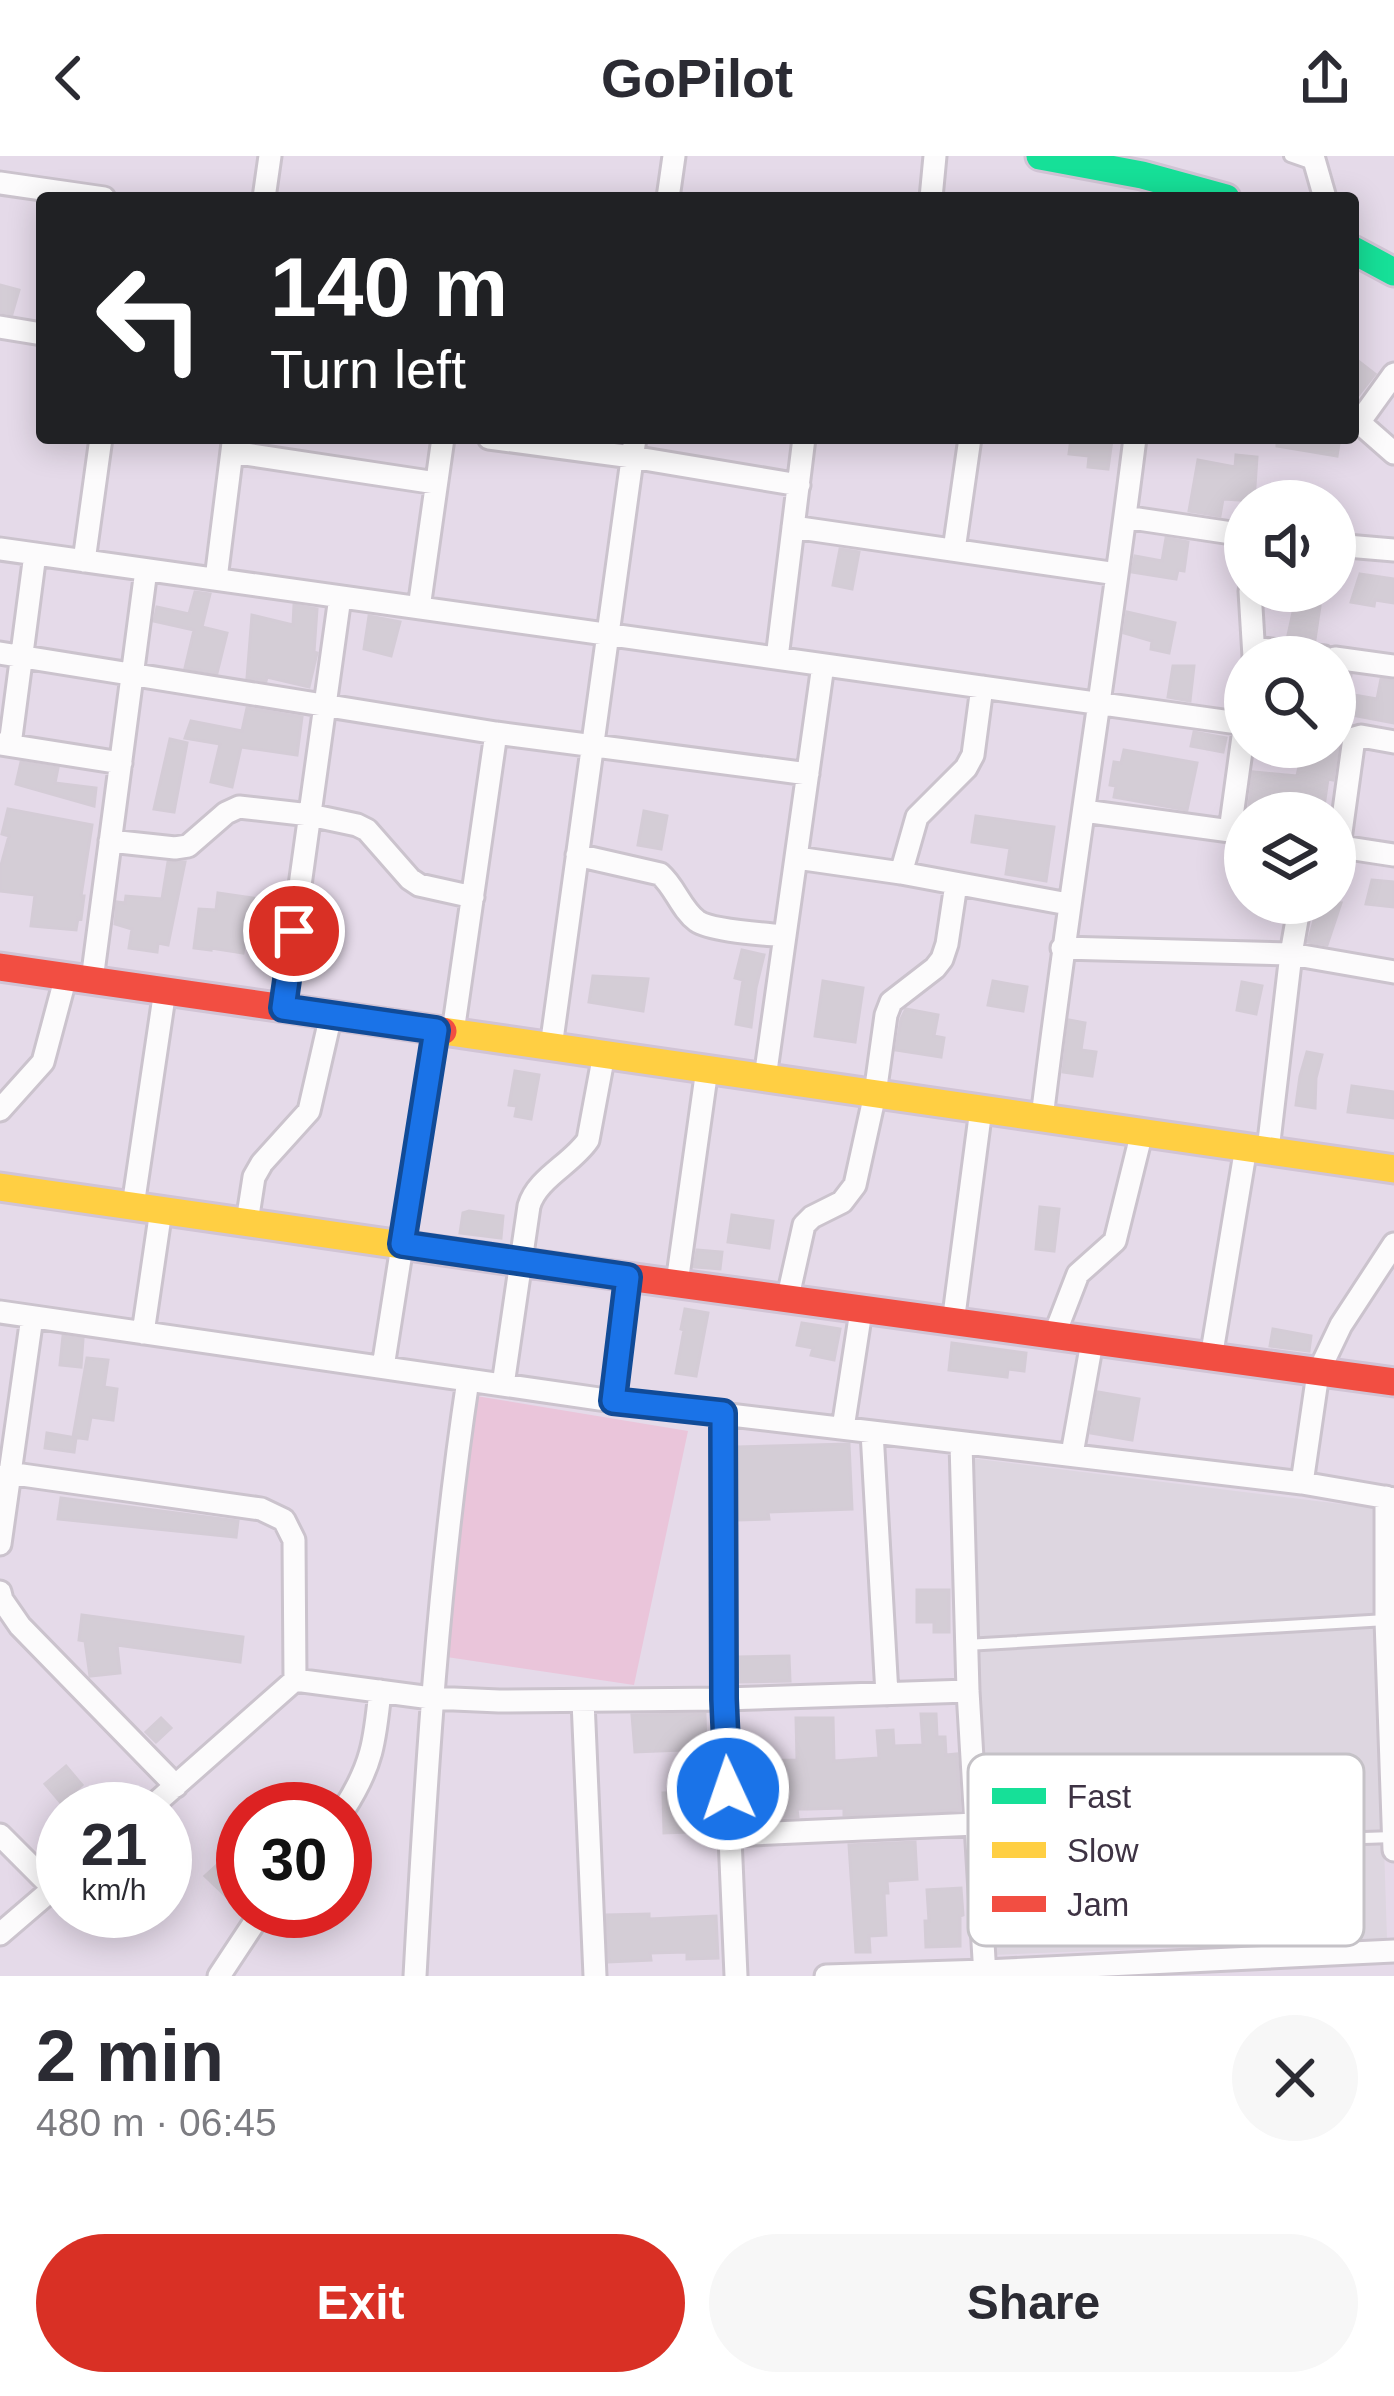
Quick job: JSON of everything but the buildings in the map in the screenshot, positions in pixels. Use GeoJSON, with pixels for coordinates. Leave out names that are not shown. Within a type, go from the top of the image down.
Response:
{"type":"FeatureCollection","features":[{"type":"Feature","properties":{"kind":"main road"},"geometry":{"type":"LineString","coordinates":[[1040,156],[1139,166],[1174,190]]}},
{"type":"Feature","properties":{"kind":"main road"},"geometry":{"type":"LineString","coordinates":[[1359,253],[1394,272]]}},
{"type":"Feature","properties":{"kind":"main road"},"geometry":{"type":"LineString","coordinates":[[0,967],[1394,1169]]}},
{"type":"Feature","properties":{"kind":"main road"},"geometry":{"type":"LineString","coordinates":[[0,1186],[787,1301],[1394,1382]]}},
{"type":"Feature","properties":{"kind":"street"},"geometry":{"type":"LineString","coordinates":[[265,192],[270,156]]}},
{"type":"Feature","properties":{"kind":"street"},"geometry":{"type":"LineString","coordinates":[[669,192],[674,156]]}},
{"type":"Feature","properties":{"kind":"street"},"geometry":{"type":"LineString","coordinates":[[932,192],[935,156]]}},
{"type":"Feature","properties":{"kind":"street"},"geometry":{"type":"LineString","coordinates":[[1314,161],[1323,192]]}},
{"type":"Feature","properties":{"kind":"street"},"geometry":{"type":"LineString","coordinates":[[0,183],[62,192]]}},
{"type":"Feature","properties":{"kind":"street"},"geometry":{"type":"LineString","coordinates":[[0,327],[36,333]]}},
{"type":"Feature","properties":{"kind":"street"},"geometry":{"type":"LineString","coordinates":[[1359,417],[1394,374]]}},
{"type":"Feature","properties":{"kind":"street"},"geometry":{"type":"LineString","coordinates":[[1359,421],[1394,453]]}},
{"type":"Feature","properties":{"kind":"street"},"geometry":{"type":"LineString","coordinates":[[84,561],[100,444]]}},
{"type":"Feature","properties":{"kind":"street"},"geometry":{"type":"LineString","coordinates":[[419,608],[441,444]]}},
{"type":"Feature","properties":{"kind":"street"},"geometry":{"type":"LineString","coordinates":[[576,444],[634,448],[799,485]]}},
{"type":"Feature","properties":{"kind":"street"},"geometry":{"type":"LineString","coordinates":[[777,658],[803,444]]}},
{"type":"Feature","properties":{"kind":"street"},"geometry":{"type":"LineString","coordinates":[[954,550],[969,444]]}},
{"type":"Feature","properties":{"kind":"street"},"geometry":{"type":"LineString","coordinates":[[1042,1118],[1134,444]]}},
{"type":"Feature","properties":{"kind":"street"},"geometry":{"type":"LineString","coordinates":[[216,579],[233,445],[436,483]]}},
{"type":"Feature","properties":{"kind":"street"},"geometry":{"type":"LineString","coordinates":[[551,1047],[634,448]]}},
{"type":"Feature","properties":{"kind":"street"},"geometry":{"type":"LineString","coordinates":[[1125,517],[1224,532]]}},
{"type":"Feature","properties":{"kind":"street"},"geometry":{"type":"LineString","coordinates":[[793,527],[1117,574]]}},
{"type":"Feature","properties":{"kind":"street"},"geometry":{"type":"LineString","coordinates":[[1356,546],[1394,550]]}},
{"type":"Feature","properties":{"kind":"street"},"geometry":{"type":"LineString","coordinates":[[0,549],[1224,720]]}},
{"type":"Feature","properties":{"kind":"street"},"geometry":{"type":"LineString","coordinates":[[35,554],[11,655],[5,745],[121,763]]}},
{"type":"Feature","properties":{"kind":"street"},"geometry":{"type":"LineString","coordinates":[[0,1110],[43,1061],[79,978],[110,841],[146,570]]}},
{"type":"Feature","properties":{"kind":"street"},"geometry":{"type":"LineString","coordinates":[[283,1008],[340,597]]}},
{"type":"Feature","properties":{"kind":"street"},"geometry":{"type":"LineString","coordinates":[[11,655],[496,733],[808,774]]}},
{"type":"Feature","properties":{"kind":"street"},"geometry":{"type":"LineString","coordinates":[[1356,661],[1394,666]]}},
{"type":"Feature","properties":{"kind":"street"},"geometry":{"type":"LineString","coordinates":[[766,1078],[823,665]]}},
{"type":"Feature","properties":{"kind":"street"},"geometry":{"type":"LineString","coordinates":[[901,873],[917,817],[973,755],[982,687]]}},
{"type":"Feature","properties":{"kind":"street"},"geometry":{"type":"LineString","coordinates":[[383,1367],[402,1244],[473,897],[496,733]]}},
{"type":"Feature","properties":{"kind":"street"},"geometry":{"type":"LineString","coordinates":[[1346,792],[1354,738],[1394,742]]}},
{"type":"Feature","properties":{"kind":"street"},"geometry":{"type":"LineString","coordinates":[[110,841],[188,846],[238,807],[310,815],[367,830],[419,885],[473,897]]}},
{"type":"Feature","properties":{"kind":"street"},"geometry":{"type":"LineString","coordinates":[[1084,811],[1224,830]]}},
{"type":"Feature","properties":{"kind":"street"},"geometry":{"type":"LineString","coordinates":[[1356,850],[1394,855]]}},
{"type":"Feature","properties":{"kind":"street"},"geometry":{"type":"LineString","coordinates":[[577,855],[660,874],[697,921],[785,937]]}},
{"type":"Feature","properties":{"kind":"street"},"geometry":{"type":"LineString","coordinates":[[797,858],[1068,904]]}},
{"type":"Feature","properties":{"kind":"street"},"geometry":{"type":"LineString","coordinates":[[787,1301],[804,1225],[842,1202],[855,1185],[886,1015],[891,1002],[942,959],[956,884]]}},
{"type":"Feature","properties":{"kind":"street"},"geometry":{"type":"LineString","coordinates":[[1211,1358],[1257,1149],[1296,924]]}},
{"type":"Feature","properties":{"kind":"street"},"geometry":{"type":"LineString","coordinates":[[1062,948],[1291,954],[1394,972]]}},
{"type":"Feature","properties":{"kind":"street"},"geometry":{"type":"LineString","coordinates":[[143,1333],[147,1208],[165,990]]}},
{"type":"Feature","properties":{"kind":"street"},"geometry":{"type":"LineString","coordinates":[[247,1222],[254,1177],[309,1111],[331,1015]]}},
{"type":"Feature","properties":{"kind":"street"},"geometry":{"type":"LineString","coordinates":[[503,1385],[532,1195],[588,1140],[604,1054]]}},
{"type":"Feature","properties":{"kind":"street"},"geometry":{"type":"LineString","coordinates":[[677,1283],[707,1069]]}},
{"type":"Feature","properties":{"kind":"street"},"geometry":{"type":"LineString","coordinates":[[952,1323],[981,1109]]}},
{"type":"Feature","properties":{"kind":"street"},"geometry":{"type":"LineString","coordinates":[[1054,1336],[1078,1274],[1115,1241],[1142,1132]]}},
{"type":"Feature","properties":{"kind":"street"},"geometry":{"type":"LineString","coordinates":[[1302,1483],[1318,1373],[1341,1325],[1394,1244]]}},
{"type":"Feature","properties":{"kind":"street"},"geometry":{"type":"LineString","coordinates":[[613,1401],[628,1277]]}},
{"type":"Feature","properties":{"kind":"street"},"geometry":{"type":"LineString","coordinates":[[843,1428],[861,1311]]}},
{"type":"Feature","properties":{"kind":"street"},"geometry":{"type":"LineString","coordinates":[[0,1312],[613,1401],[1072,1454],[1390,1498],[1386,1620],[1394,1850]]}},
{"type":"Feature","properties":{"kind":"street"},"geometry":{"type":"LineString","coordinates":[[0,1544],[32,1317]]}},
{"type":"Feature","properties":{"kind":"street"},"geometry":{"type":"LineString","coordinates":[[1072,1454],[1092,1342]]}},
{"type":"Feature","properties":{"kind":"street"},"geometry":{"type":"LineString","coordinates":[[415,1976],[431,1698],[468,1380]]}},
{"type":"Feature","properties":{"kind":"street"},"geometry":{"type":"LineString","coordinates":[[723,1413],[724,1699],[736,1976]]}},
{"type":"Feature","properties":{"kind":"street"},"geometry":{"type":"LineString","coordinates":[[872,1432],[887,1694]]}},
{"type":"Feature","properties":{"kind":"street"},"geometry":{"type":"LineString","coordinates":[[961,1443],[972,1754]]}},
{"type":"Feature","properties":{"kind":"street"},"geometry":{"type":"LineString","coordinates":[[8,1473],[261,1509],[284,1520],[294,1540],[295,1680],[180,1782]]}},
{"type":"Feature","properties":{"kind":"street"},"geometry":{"type":"LineString","coordinates":[[0,1592],[20,1627],[172,1782]]}},
{"type":"Feature","properties":{"kind":"street"},"geometry":{"type":"LineString","coordinates":[[295,1680],[481,1701],[968,1691]]}},
{"type":"Feature","properties":{"kind":"street"},"geometry":{"type":"LineString","coordinates":[[360,1782],[376,1739],[380,1691]]}},
{"type":"Feature","properties":{"kind":"street"},"geometry":{"type":"LineString","coordinates":[[583,1701],[595,1976]]}},
{"type":"Feature","properties":{"kind":"street"},"geometry":{"type":"LineString","coordinates":[[730,1834],[968,1824]]}},
{"type":"Feature","properties":{"kind":"street"},"geometry":{"type":"LineString","coordinates":[[0,1835],[36,1865]]}},
{"type":"Feature","properties":{"kind":"street"},"geometry":{"type":"LineString","coordinates":[[0,1934],[36,1903]]}},
{"type":"Feature","properties":{"kind":"street"},"geometry":{"type":"LineString","coordinates":[[219,1976],[244,1938]]}},
{"type":"Feature","properties":{"kind":"street"},"geometry":{"type":"LineString","coordinates":[[826,1976],[985,1974],[1394,1951]]}},
{"type":"Feature","properties":{"kind":"lane"},"geometry":{"type":"LineString","coordinates":[[1290,156],[1314,161]]}},
{"type":"Feature","properties":{"kind":"lane"},"geometry":{"type":"LineString","coordinates":[[966,1646],[1386,1620]]}},
{"type":"Feature","properties":{"kind":"lane"},"geometry":{"type":"LineString","coordinates":[[1364,1838],[1394,1837]]}},
{"type":"Feature","properties":{"kind":"shaded area"},"geometry":{"type":"Polygon","coordinates":[[[0,156],[1394,156],[1394,1976],[0,1976],[0,156]]]}},
{"type":"Feature","properties":{"kind":"shaded area"},"geometry":{"type":"Polygon","coordinates":[[[476,1396],[688,1431],[634,1685],[440,1656],[476,1396]]]}},
{"type":"Feature","properties":{"kind":"shaded area"},"geometry":{"type":"Polygon","coordinates":[[[970,1458],[1373,1508],[1387,1939],[1364,1940],[1364,1754],[984,1754],[970,1458]]]}},
{"type":"Feature","properties":{"kind":"shaded area"},"geometry":{"type":"Polygon","coordinates":[[[993,1946],[1215,1946],[993,1955],[993,1946]]]}},
{"type":"Feature","properties":{"kind":"traffic: fast"},"geometry":{"type":"LineString","coordinates":[[1040,156],[1204,192]]}},
{"type":"Feature","properties":{"kind":"traffic: fast"},"geometry":{"type":"LineString","coordinates":[[1359,253],[1394,272]]}},
{"type":"Feature","properties":{"kind":"traffic: slow"},"geometry":{"type":"LineString","coordinates":[[443,1031],[1394,1169]]}},
{"type":"Feature","properties":{"kind":"traffic: slow"},"geometry":{"type":"LineString","coordinates":[[0,1187],[533,1264]]}},
{"type":"Feature","properties":{"kind":"traffic: jam"},"geometry":{"type":"LineString","coordinates":[[0,967],[443,1031]]}},
{"type":"Feature","properties":{"kind":"traffic: jam"},"geometry":{"type":"LineString","coordinates":[[533,1264],[1394,1382]]}},
{"type":"Feature","properties":{"kind":"route"},"geometry":{"type":"LineString","coordinates":[[294,931],[283,1008],[436,1030],[402,1244],[628,1277],[613,1401],[723,1413],[728,1789]]}}]}
